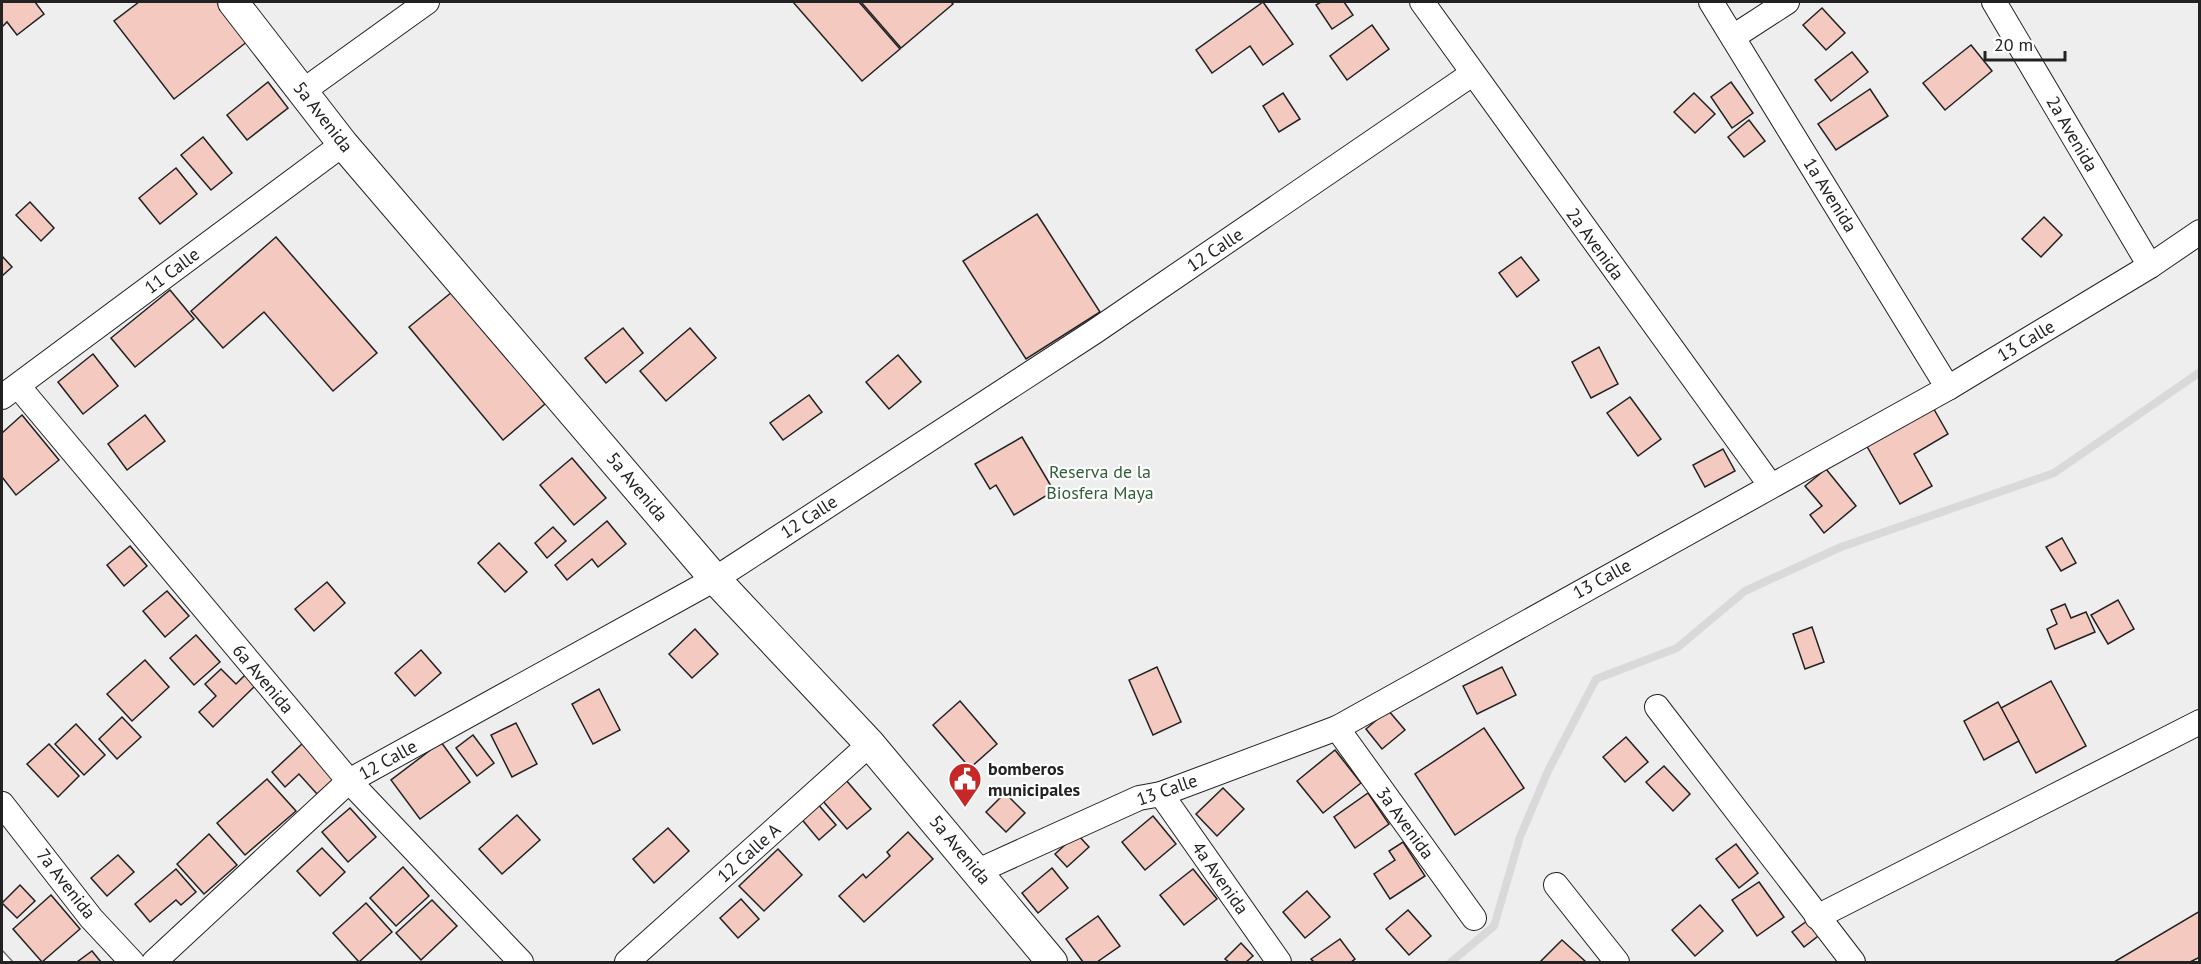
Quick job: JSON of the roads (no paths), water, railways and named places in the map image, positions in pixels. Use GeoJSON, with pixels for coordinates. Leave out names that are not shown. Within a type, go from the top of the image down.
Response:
{"type":"FeatureCollection","features":[{"type":"Feature","properties":{"kind":"street","name":"5a Avenida"},"geometry":{"type":"LineString","coordinates":[[233,2],[343,144],[715,579],[870,744],[978,871],[1048,961]]}},
{"type":"Feature","properties":{"kind":"street"},"geometry":{"type":"LineString","coordinates":[[303,91],[427,2]]}},
{"type":"Feature","properties":{"kind":"street","name":"2a Avenida"},"geometry":{"type":"LineString","coordinates":[[1422,2],[1771,486]]}},
{"type":"Feature","properties":{"kind":"street","name":"1a Avenida"},"geometry":{"type":"LineString","coordinates":[[1711,2],[1948,388]]}},
{"type":"Feature","properties":{"kind":"street"},"geometry":{"type":"LineString","coordinates":[[1733,37],[1787,2]]}},
{"type":"Feature","properties":{"kind":"street","name":"2a Avenida"},"geometry":{"type":"LineString","coordinates":[[1994,2],[2150,266]]}},
{"type":"Feature","properties":{"kind":"street","name":"12 Calle"},"geometry":{"type":"LineString","coordinates":[[154,963],[349,781],[715,579],[1094,332],[1472,74]]}},
{"type":"Feature","properties":{"kind":"street","name":"11 Calle"},"geometry":{"type":"LineString","coordinates":[[10,391],[343,144]]}},
{"type":"Feature","properties":{"kind":"street","name":"13 Calle"},"geometry":{"type":"LineString","coordinates":[[978,871],[1139,798],[1161,794],[1337,728],[1948,388],[2150,266],[2199,232]]}},
{"type":"Feature","properties":{"kind":"street","name":"6a Avenida"},"geometry":{"type":"LineString","coordinates":[[10,391],[349,781],[521,963]]}},
{"type":"Feature","properties":{"kind":"street"},"geometry":{"type":"LineString","coordinates":[[1657,707],[1853,963]]}},
{"type":"Feature","properties":{"kind":"street"},"geometry":{"type":"LineString","coordinates":[[1817,917],[2199,722]]}},
{"type":"Feature","properties":{"kind":"street","name":"3a Avenida"},"geometry":{"type":"LineString","coordinates":[[1337,728],[1474,918]]}},
{"type":"Feature","properties":{"kind":"street","name":"12 Calle A"},"geometry":{"type":"LineString","coordinates":[[627,963],[870,744]]}},
{"type":"Feature","properties":{"kind":"street","name":"4a Avenida"},"geometry":{"type":"LineString","coordinates":[[1161,794],[1279,963]]}},
{"type":"Feature","properties":{"kind":"street","name":"7a Avenida"},"geometry":{"type":"LineString","coordinates":[[2,804],[92,918],[132,963]]}},
{"type":"Feature","properties":{"kind":"street"},"geometry":{"type":"LineString","coordinates":[[1556,885],[1617,963]]}},
{"type":"Feature","properties":{"kind":"waterway"},"geometry":{"type":"LineString","coordinates":[[1451,962],[1494,926],[1520,837],[1548,771],[1596,679],[1677,648],[1745,591],[1841,547],[2054,473],[2200,372]]}},
{"type":"Feature","properties":{"kind":"place","name":"bomberos municipales"},"geometry":{"type":"Point","coordinates":[965,808]}},
{"type":"Feature","properties":{"kind":"park label","name":"Reserva de la Biosfera Maya"},"geometry":{"type":"Point","coordinates":[1100,482]}}]}
